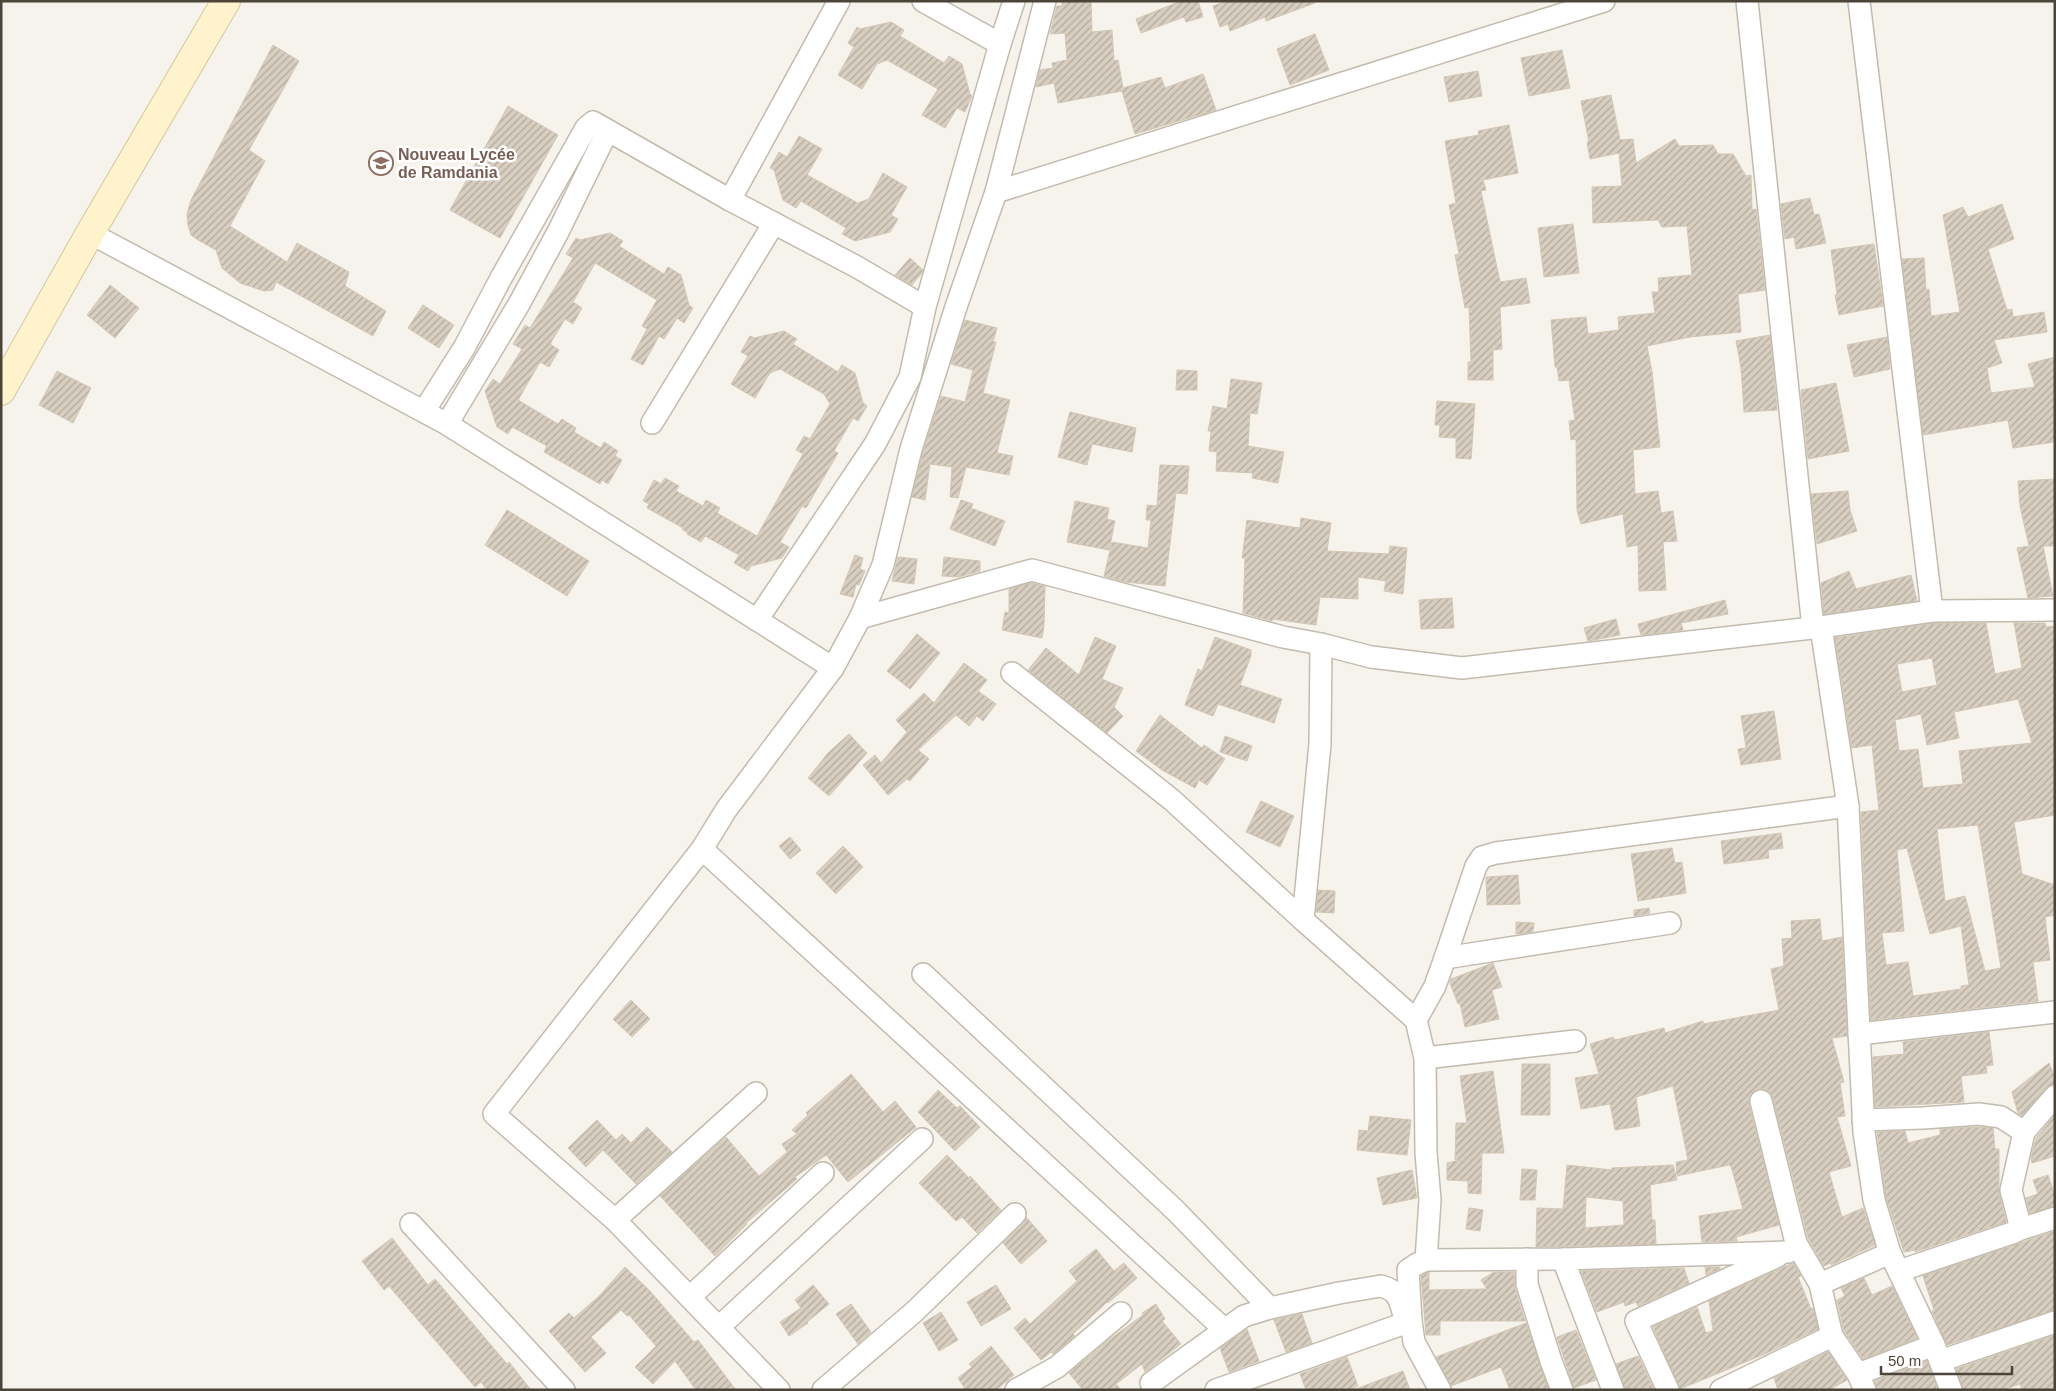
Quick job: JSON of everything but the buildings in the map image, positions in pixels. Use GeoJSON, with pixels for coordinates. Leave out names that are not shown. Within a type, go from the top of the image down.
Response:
{"type":"FeatureCollection","features":[{"type":"Feature","properties":{"kind":"main road"},"geometry":{"type":"LineString","coordinates":[[1,391],[90,233],[226,1]]}},
{"type":"Feature","properties":{"kind":"street"},"geometry":{"type":"LineString","coordinates":[[730,200],[839,1]]}},
{"type":"Feature","properties":{"kind":"street"},"geometry":{"type":"LineString","coordinates":[[923,1],[948,7],[1000,44]]}},
{"type":"Feature","properties":{"kind":"street"},"geometry":{"type":"LineString","coordinates":[[757,620],[875,444],[910,377],[925,307],[1014,1]]}},
{"type":"Feature","properties":{"kind":"street"},"geometry":{"type":"LineString","coordinates":[[779,1390],[615,1220],[494,1114],[702,848],[732,802],[832,668],[860,618],[883,565],[910,449],[996,192],[1046,1]]}},
{"type":"Feature","properties":{"kind":"street"},"geometry":{"type":"LineString","coordinates":[[996,192],[1604,1]]}},
{"type":"Feature","properties":{"kind":"street"},"geometry":{"type":"LineString","coordinates":[[1747,1],[1817,628],[1848,806],[1863,1120],[1874,1200],[1894,1262],[1937,1353],[1951,1390]]}},
{"type":"Feature","properties":{"kind":"street"},"geometry":{"type":"LineString","coordinates":[[1859,1],[1932,611]]}},
{"type":"Feature","properties":{"kind":"street"},"geometry":{"type":"LineString","coordinates":[[424,411],[464,348],[501,278],[586,128],[596,122],[607,132],[730,200],[857,266],[925,307]]}},
{"type":"Feature","properties":{"kind":"street"},"geometry":{"type":"LineString","coordinates":[[447,424],[519,304],[558,232],[607,132]]}},
{"type":"Feature","properties":{"kind":"street"},"geometry":{"type":"LineString","coordinates":[[652,424],[774,223]]}},
{"type":"Feature","properties":{"kind":"street"},"geometry":{"type":"LineString","coordinates":[[90,233],[447,424],[832,668]]}},
{"type":"Feature","properties":{"kind":"street"},"geometry":{"type":"LineString","coordinates":[[860,618],[1032,570],[1283,637],[1321,644],[1371,657],[1462,668],[1817,628],[1932,611],[2055,610]]}},
{"type":"Feature","properties":{"kind":"street"},"geometry":{"type":"LineString","coordinates":[[1303,920],[1320,744],[1321,644]]}},
{"type":"Feature","properties":{"kind":"street"},"geometry":{"type":"LineString","coordinates":[[1012,673],[1172,800],[1416,1020],[1424,1058],[1426,1154],[1430,1200],[1426,1260]]}},
{"type":"Feature","properties":{"kind":"street"},"geometry":{"type":"LineString","coordinates":[[1416,1020],[1434,986],[1476,866],[1482,857],[1496,852],[1848,806]]}},
{"type":"Feature","properties":{"kind":"street"},"geometry":{"type":"LineString","coordinates":[[702,848],[1224,1329]]}},
{"type":"Feature","properties":{"kind":"street"},"geometry":{"type":"LineString","coordinates":[[1445,958],[1670,923]]}},
{"type":"Feature","properties":{"kind":"street"},"geometry":{"type":"LineString","coordinates":[[923,974],[1176,1211],[1270,1308]]}},
{"type":"Feature","properties":{"kind":"street"},"geometry":{"type":"LineString","coordinates":[[1859,1034],[2055,1012]]}},
{"type":"Feature","properties":{"kind":"street"},"geometry":{"type":"LineString","coordinates":[[1424,1058],[1575,1041]]}},
{"type":"Feature","properties":{"kind":"street"},"geometry":{"type":"LineString","coordinates":[[615,1220],[756,1092]]}},
{"type":"Feature","properties":{"kind":"street"},"geometry":{"type":"LineString","coordinates":[[2055,1096],[2024,1132],[2011,1190],[2021,1229],[2055,1218]]}},
{"type":"Feature","properties":{"kind":"street"},"geometry":{"type":"LineString","coordinates":[[1761,1101],[1792,1248],[1820,1284],[1832,1336],[1861,1382],[1937,1353],[2055,1322]]}},
{"type":"Feature","properties":{"kind":"street"},"geometry":{"type":"LineString","coordinates":[[1863,1120],[1979,1114],[2001,1116],[2024,1132]]}},
{"type":"Feature","properties":{"kind":"street"},"geometry":{"type":"LineString","coordinates":[[719,1327],[922,1139]]}},
{"type":"Feature","properties":{"kind":"street"},"geometry":{"type":"LineString","coordinates":[[690,1297],[823,1173]]}},
{"type":"Feature","properties":{"kind":"street"},"geometry":{"type":"LineString","coordinates":[[823,1390],[914,1312],[1015,1214]]}},
{"type":"Feature","properties":{"kind":"street"},"geometry":{"type":"LineString","coordinates":[[411,1224],[564,1390]]}},
{"type":"Feature","properties":{"kind":"street"},"geometry":{"type":"LineString","coordinates":[[1820,1284],[1894,1262],[2015,1232]]}},
{"type":"Feature","properties":{"kind":"street"},"geometry":{"type":"LineString","coordinates":[[1409,1322],[1408,1270],[1426,1260],[1563,1259],[1792,1248]]}},
{"type":"Feature","properties":{"kind":"street"},"geometry":{"type":"LineString","coordinates":[[1668,1390],[1636,1321],[1792,1248]]}},
{"type":"Feature","properties":{"kind":"street"},"geometry":{"type":"LineString","coordinates":[[1527,1259],[1527,1284],[1562,1390]]}},
{"type":"Feature","properties":{"kind":"street"},"geometry":{"type":"LineString","coordinates":[[1563,1259],[1613,1390]]}},
{"type":"Feature","properties":{"kind":"street"},"geometry":{"type":"LineString","coordinates":[[1151,1383],[1244,1316],[1270,1308],[1381,1286],[1392,1289],[1398,1296],[1409,1322],[1414,1342],[1440,1390]]}},
{"type":"Feature","properties":{"kind":"street"},"geometry":{"type":"LineString","coordinates":[[1016,1390],[1057,1367],[1120,1313]]}},
{"type":"Feature","properties":{"kind":"street"},"geometry":{"type":"LineString","coordinates":[[1216,1390],[1409,1322]]}},
{"type":"Feature","properties":{"kind":"street"},"geometry":{"type":"LineString","coordinates":[[1721,1390],[1832,1336]]}},
{"type":"Feature","properties":{"kind":"place","name":"Nouveau Lycée de Ramdania"},"geometry":{"type":"Point","coordinates":[381,163]}}]}
